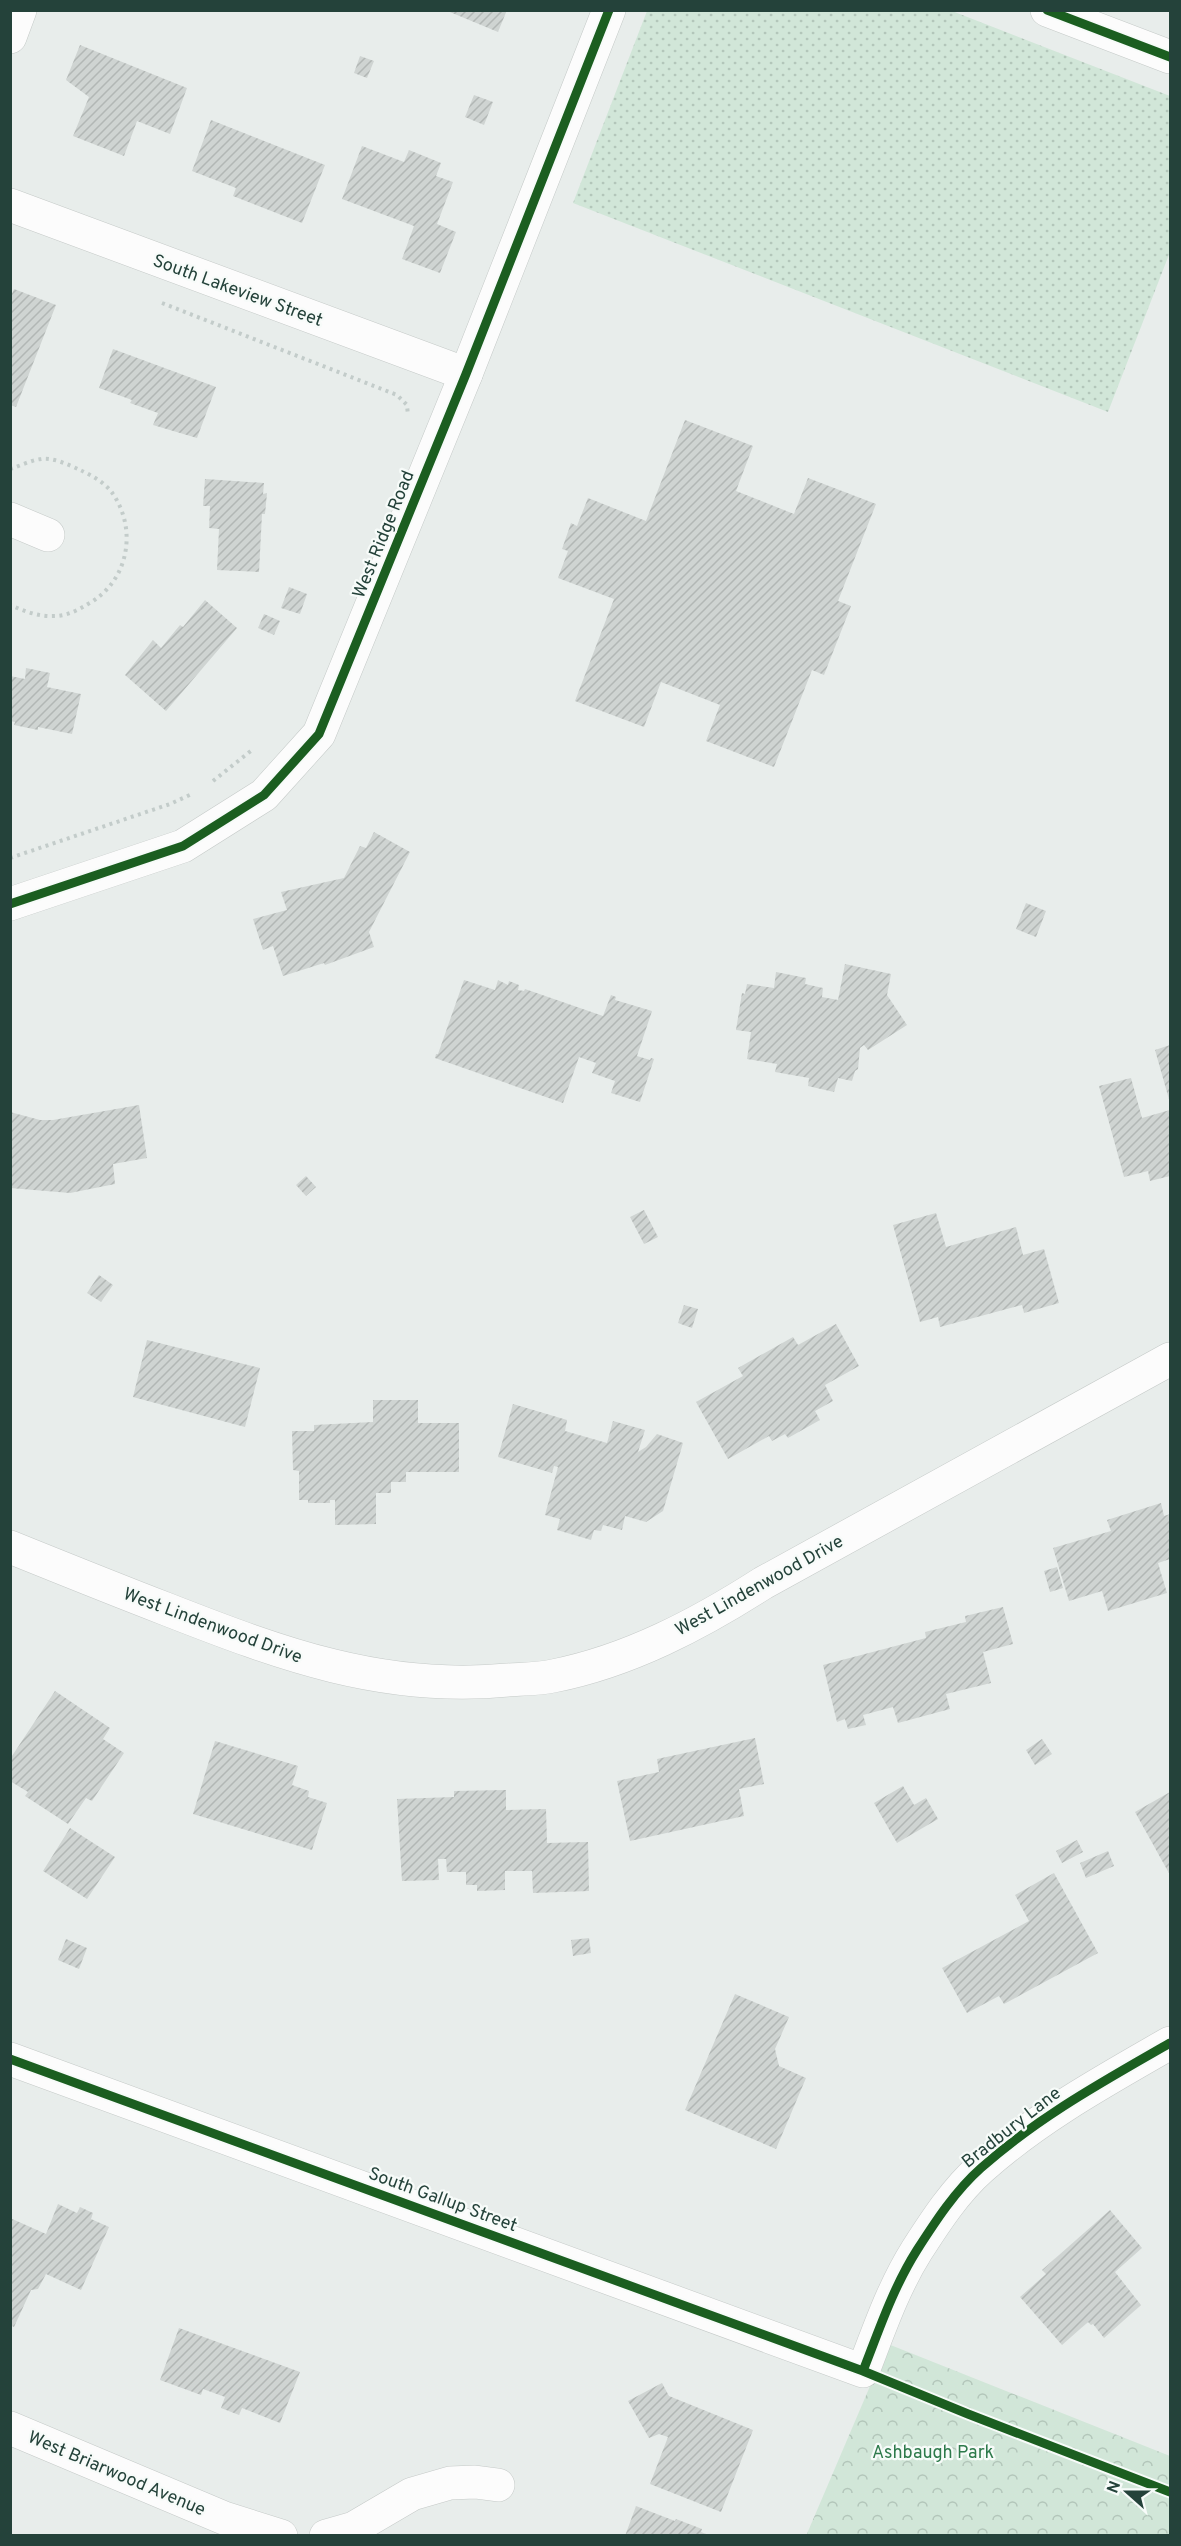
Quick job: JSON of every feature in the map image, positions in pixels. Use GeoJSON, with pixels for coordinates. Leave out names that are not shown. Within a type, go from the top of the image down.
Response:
{"type":"FeatureCollection","features":[{"type":"Feature","properties":{"kind":"street"},"geometry":{"type":"LineString","coordinates":[[10,37],[20,10]]}},
{"type":"Feature","properties":{"kind":"street","name":"West Ridge Road"},"geometry":{"type":"LineString","coordinates":[[10,904],[183,846],[264,795],[319,734],[466,374],[609,10]]}},
{"type":"Feature","properties":{"kind":"street"},"geometry":{"type":"LineString","coordinates":[[1047,10],[1170,57]]}},
{"type":"Feature","properties":{"kind":"street","name":"South Lakeview Street"},"geometry":{"type":"LineString","coordinates":[[10,205],[466,374]]}},
{"type":"Feature","properties":{"kind":"street"},"geometry":{"type":"LineString","coordinates":[[10,519],[48,536]]}},
{"type":"Feature","properties":{"kind":"street","name":"West Lindenwood Drive"},"geometry":{"type":"LineString","coordinates":[[10,1547],[232,1635],[340,1668],[379,1677],[461,1684],[552,1676],[629,1654],[718,1612],[763,1583],[1170,1359]]}},
{"type":"Feature","properties":{"kind":"street","name":"Bradbury Lane"},"geometry":{"type":"LineString","coordinates":[[863,2371],[895,2289],[916,2251],[954,2197],[980,2169],[1043,2118],[1073,2098],[1170,2043]]}},
{"type":"Feature","properties":{"kind":"street","name":"South Gallup Street"},"geometry":{"type":"LineString","coordinates":[[10,2059],[863,2371]]}},
{"type":"Feature","properties":{"kind":"street","name":"West Briarwood Avenue"},"geometry":{"type":"LineString","coordinates":[[10,2428],[220,2527],[280,2535]]}},
{"type":"Feature","properties":{"kind":"street"},"geometry":{"type":"LineString","coordinates":[[326,2535],[354,2528],[412,2494],[450,2483],[475,2482],[498,2485]]}},
{"type":"Feature","properties":{"kind":"path"},"geometry":{"type":"LineString","coordinates":[[154,300],[397,395],[408,405],[409,417],[405,427]]}},
{"type":"Feature","properties":{"kind":"path"},"geometry":{"type":"LineString","coordinates":[[209,784],[257,746]]}},
{"type":"Feature","properties":{"kind":"path"},"geometry":{"type":"LineString","coordinates":[[10,858],[170,804],[201,790]]}},
{"type":"Feature","properties":{"kind":"green space"},"geometry":{"type":"Polygon","coordinates":[[[647,11],[952,11],[1170,96],[1170,252],[1108,412],[573,203],[647,11]]]}},
{"type":"Feature","properties":{"kind":"green space","name":"Ashbaugh Park"},"geometry":{"type":"Polygon","coordinates":[[[888,2344],[1170,2456],[1170,2535],[806,2536],[888,2344]]]}},
{"type":"Feature","properties":{"kind":"building"},"geometry":{"type":"Polygon","coordinates":[[[445,10],[507,10],[498,32],[445,10]]]}},
{"type":"Feature","properties":{"kind":"building"},"geometry":{"type":"Polygon","coordinates":[[[80,45],[187,88],[170,134],[137,121],[124,156],[73,136],[89,97],[66,80],[80,45]]]}},
{"type":"Feature","properties":{"kind":"building"},"geometry":{"type":"Polygon","coordinates":[[[360,56],[374,61],[367,78],[354,73],[360,56]]]}},
{"type":"Feature","properties":{"kind":"building"},"geometry":{"type":"Polygon","coordinates":[[[474,95],[493,102],[484,125],[465,117],[474,95]]]}},
{"type":"Feature","properties":{"kind":"building"},"geometry":{"type":"Polygon","coordinates":[[[211,120],[325,165],[302,223],[233,196],[236,188],[192,171],[211,120]]]}},
{"type":"Feature","properties":{"kind":"building"},"geometry":{"type":"Polygon","coordinates":[[[362,146],[404,162],[409,150],[441,163],[436,176],[453,182],[437,224],[456,232],[440,273],[402,259],[414,226],[342,199],[362,146]]]}},
{"type":"Feature","properties":{"kind":"building"},"geometry":{"type":"Polygon","coordinates":[[[14,289],[56,305],[16,407],[10,405],[10,298],[14,289]]]}},
{"type":"Feature","properties":{"kind":"building"},"geometry":{"type":"Polygon","coordinates":[[[113,349],[216,387],[197,438],[153,425],[158,413],[130,403],[132,400],[99,388],[113,349]]]}},
{"type":"Feature","properties":{"kind":"building"},"geometry":{"type":"Polygon","coordinates":[[[685,420],[753,446],[736,491],[794,514],[808,478],[876,504],[838,601],[851,606],[824,675],[812,670],[774,767],[706,741],[720,705],[661,682],[644,727],[575,701],[614,599],[558,578],[568,551],[562,549],[571,523],[577,526],[588,498],[646,521],[685,420]]]}},
{"type":"Feature","properties":{"kind":"building"},"geometry":{"type":"Polygon","coordinates":[[[205,479],[264,483],[263,494],[267,493],[265,514],[262,514],[259,572],[217,570],[219,529],[209,528],[210,506],[203,506],[205,479]]]}},
{"type":"Feature","properties":{"kind":"building"},"geometry":{"type":"Polygon","coordinates":[[[289,587],[307,594],[300,614],[281,608],[289,587]]]}},
{"type":"Feature","properties":{"kind":"building"},"geometry":{"type":"Polygon","coordinates":[[[205,600],[237,628],[166,711],[125,675],[153,640],[161,648],[180,625],[183,627],[205,600]]]}},
{"type":"Feature","properties":{"kind":"building"},"geometry":{"type":"Polygon","coordinates":[[[264,614],[280,621],[274,635],[258,628],[264,614]]]}},
{"type":"Feature","properties":{"kind":"building"},"geometry":{"type":"Polygon","coordinates":[[[26,668],[50,673],[47,687],[81,694],[72,734],[14,725],[15,722],[10,721],[10,676],[25,679],[26,668]]]}},
{"type":"Feature","properties":{"kind":"building"},"geometry":{"type":"Polygon","coordinates":[[[374,832],[410,852],[369,932],[374,947],[325,965],[324,963],[283,976],[273,946],[263,950],[253,919],[287,910],[281,892],[344,878],[360,846],[366,848],[374,832]]]}},
{"type":"Feature","properties":{"kind":"building"},"geometry":{"type":"Polygon","coordinates":[[[1026,903],[1046,911],[1036,937],[1016,929],[1026,903]]]}},
{"type":"Feature","properties":{"kind":"building"},"geometry":{"type":"Polygon","coordinates":[[[845,964],[891,974],[887,995],[907,1025],[868,1050],[864,1045],[860,1048],[858,1069],[852,1081],[838,1078],[834,1092],[808,1086],[809,1078],[775,1072],[777,1064],[747,1059],[751,1032],[736,1030],[742,993],[745,994],[747,984],[774,988],[776,972],[806,978],[805,984],[823,988],[822,997],[838,1000],[845,964]]]}},
{"type":"Feature","properties":{"kind":"building"},"geometry":{"type":"Polygon","coordinates":[[[464,980],[495,990],[498,980],[508,985],[509,981],[519,985],[518,990],[524,991],[525,989],[603,1016],[611,995],[616,997],[615,1000],[652,1011],[637,1056],[654,1059],[640,1102],[611,1093],[615,1081],[592,1073],[596,1063],[579,1057],[563,1103],[435,1058],[464,980]]]}},
{"type":"Feature","properties":{"kind":"building"},"geometry":{"type":"Polygon","coordinates":[[[1170,1045],[1170,1103],[1155,1050],[1170,1045]]]}},
{"type":"Feature","properties":{"kind":"building"},"geometry":{"type":"Polygon","coordinates":[[[1131,1078],[1142,1118],[1170,1110],[1170,1176],[1150,1181],[1148,1171],[1124,1177],[1099,1086],[1131,1078]]]}},
{"type":"Feature","properties":{"kind":"building"},"geometry":{"type":"Polygon","coordinates":[[[139,1105],[147,1158],[113,1164],[115,1184],[70,1193],[10,1188],[10,1112],[40,1120],[53,1120],[139,1105]]]}},
{"type":"Feature","properties":{"kind":"building"},"geometry":{"type":"Polygon","coordinates":[[[306,1176],[316,1187],[306,1196],[296,1185],[306,1176]]]}},
{"type":"Feature","properties":{"kind":"building"},"geometry":{"type":"Polygon","coordinates":[[[644,1210],[658,1237],[644,1244],[630,1217],[644,1210]]]}},
{"type":"Feature","properties":{"kind":"building"},"geometry":{"type":"Polygon","coordinates":[[[936,1213],[946,1247],[1016,1227],[1023,1255],[1044,1249],[1059,1303],[1024,1313],[1022,1305],[940,1327],[938,1317],[920,1322],[893,1225],[936,1213]]]}},
{"type":"Feature","properties":{"kind":"building"},"geometry":{"type":"Polygon","coordinates":[[[99,1275],[113,1285],[101,1302],[87,1293],[99,1275]]]}},
{"type":"Feature","properties":{"kind":"building"},"geometry":{"type":"Polygon","coordinates":[[[684,1305],[698,1309],[692,1328],[678,1323],[684,1305]]]}},
{"type":"Feature","properties":{"kind":"building"},"geometry":{"type":"Polygon","coordinates":[[[836,1324],[859,1366],[825,1385],[833,1401],[815,1411],[820,1420],[788,1438],[785,1434],[772,1441],[769,1436],[728,1459],[696,1402],[743,1376],[738,1368],[793,1337],[798,1345],[836,1324]]]}},
{"type":"Feature","properties":{"kind":"building"},"geometry":{"type":"Polygon","coordinates":[[[147,1340],[260,1368],[245,1427],[133,1397],[147,1340]]]}},
{"type":"Feature","properties":{"kind":"building"},"geometry":{"type":"Polygon","coordinates":[[[373,1400],[418,1400],[418,1423],[459,1423],[459,1472],[406,1472],[406,1482],[391,1482],[391,1493],[376,1493],[376,1524],[335,1525],[335,1500],[330,1500],[330,1503],[308,1503],[308,1500],[299,1500],[299,1471],[293,1470],[292,1431],[314,1431],[314,1425],[373,1422],[373,1400]]]}},
{"type":"Feature","properties":{"kind":"building"},"geometry":{"type":"Polygon","coordinates":[[[513,1404],[567,1420],[565,1431],[607,1443],[613,1421],[645,1430],[638,1452],[646,1447],[657,1434],[683,1443],[663,1511],[646,1522],[625,1516],[622,1530],[603,1525],[601,1531],[594,1530],[591,1540],[557,1530],[560,1519],[545,1515],[558,1467],[554,1466],[552,1473],[498,1457],[513,1404]]]}},
{"type":"Feature","properties":{"kind":"building"},"geometry":{"type":"Polygon","coordinates":[[[1161,1503],[1164,1516],[1170,1514],[1170,1559],[1158,1563],[1167,1593],[1108,1611],[1102,1591],[1069,1601],[1053,1548],[1111,1531],[1107,1520],[1161,1503]]]}},
{"type":"Feature","properties":{"kind":"building"},"geometry":{"type":"Polygon","coordinates":[[[1057,1567],[1063,1588],[1050,1592],[1044,1571],[1057,1567]]]}},
{"type":"Feature","properties":{"kind":"building"},"geometry":{"type":"Polygon","coordinates":[[[1003,1607],[1013,1644],[983,1652],[991,1683],[946,1694],[950,1709],[898,1723],[893,1707],[863,1715],[866,1725],[848,1729],[845,1719],[837,1722],[823,1665],[926,1638],[925,1632],[966,1622],[965,1616],[1003,1607]]]}},
{"type":"Feature","properties":{"kind":"building"},"geometry":{"type":"Polygon","coordinates":[[[55,1691],[110,1728],[103,1739],[124,1753],[92,1801],[86,1798],[68,1824],[25,1796],[28,1792],[10,1781],[10,1759],[55,1691]]]}},
{"type":"Feature","properties":{"kind":"building"},"geometry":{"type":"Polygon","coordinates":[[[755,1738],[764,1784],[739,1789],[744,1816],[630,1841],[617,1781],[659,1772],[657,1759],[755,1738]]]}},
{"type":"Feature","properties":{"kind":"building"},"geometry":{"type":"Polygon","coordinates":[[[1042,1739],[1052,1754],[1035,1765],[1026,1750],[1042,1739]]]}},
{"type":"Feature","properties":{"kind":"building"},"geometry":{"type":"Polygon","coordinates":[[[215,1741],[298,1766],[292,1785],[309,1791],[308,1797],[327,1803],[312,1850],[193,1814],[215,1741]]]}},
{"type":"Feature","properties":{"kind":"building"},"geometry":{"type":"Polygon","coordinates":[[[903,1786],[914,1805],[926,1798],[938,1819],[897,1843],[874,1803],[903,1786]]]}},
{"type":"Feature","properties":{"kind":"building"},"geometry":{"type":"Polygon","coordinates":[[[506,1790],[506,1810],[546,1809],[547,1843],[588,1842],[589,1891],[533,1893],[532,1871],[505,1871],[505,1890],[477,1891],[477,1885],[466,1885],[466,1872],[447,1872],[446,1859],[438,1859],[439,1880],[402,1881],[397,1799],[454,1797],[454,1791],[506,1790]]]}},
{"type":"Feature","properties":{"kind":"building"},"geometry":{"type":"Polygon","coordinates":[[[1170,1792],[1170,1875],[1135,1812],[1170,1792]]]}},
{"type":"Feature","properties":{"kind":"building"},"geometry":{"type":"Polygon","coordinates":[[[70,1828],[115,1857],[87,1899],[43,1871],[70,1828]]]}},
{"type":"Feature","properties":{"kind":"building"},"geometry":{"type":"Polygon","coordinates":[[[1077,1840],[1083,1852],[1062,1863],[1056,1851],[1077,1840]]]}},
{"type":"Feature","properties":{"kind":"building"},"geometry":{"type":"Polygon","coordinates":[[[1108,1851],[1114,1866],[1086,1878],[1080,1863],[1108,1851]]]}},
{"type":"Feature","properties":{"kind":"building"},"geometry":{"type":"Polygon","coordinates":[[[1054,1873],[1098,1953],[1004,2004],[999,1996],[967,2013],[942,1968],[1029,1921],[1015,1895],[1054,1873]]]}},
{"type":"Feature","properties":{"kind":"building"},"geometry":{"type":"Polygon","coordinates":[[[589,1938],[591,1953],[573,1956],[571,1940],[589,1938]]]}},
{"type":"Feature","properties":{"kind":"building"},"geometry":{"type":"Polygon","coordinates":[[[66,1939],[87,1948],[79,1969],[58,1960],[66,1939]]]}},
{"type":"Feature","properties":{"kind":"building"},"geometry":{"type":"Polygon","coordinates":[[[735,1994],[789,2017],[775,2049],[779,2066],[806,2078],[776,2149],[685,2110],[735,1994]]]}},
{"type":"Feature","properties":{"kind":"building"},"geometry":{"type":"Polygon","coordinates":[[[58,2204],[77,2213],[80,2207],[93,2213],[91,2219],[109,2227],[81,2290],[46,2274],[38,2289],[31,2290],[14,2327],[10,2325],[10,2218],[46,2234],[58,2204]]]}},
{"type":"Feature","properties":{"kind":"building"},"geometry":{"type":"Polygon","coordinates":[[[1110,2210],[1142,2248],[1115,2272],[1141,2305],[1104,2338],[1093,2324],[1088,2322],[1062,2345],[1020,2297],[1046,2274],[1042,2270],[1110,2210]]]}},
{"type":"Feature","properties":{"kind":"building"},"geometry":{"type":"Polygon","coordinates":[[[179,2328],[300,2372],[280,2423],[242,2408],[239,2415],[221,2408],[225,2397],[203,2389],[201,2395],[160,2380],[179,2328]]]}},
{"type":"Feature","properties":{"kind":"building"},"geometry":{"type":"Polygon","coordinates":[[[662,2383],[669,2396],[753,2430],[721,2512],[650,2484],[668,2437],[659,2434],[649,2438],[628,2401],[662,2383]]]}},
{"type":"Feature","properties":{"kind":"building"},"geometry":{"type":"Polygon","coordinates":[[[636,2506],[702,2529],[701,2532],[711,2536],[625,2536],[636,2506]]]}},
{"type":"Feature","properties":{"kind":"cycle path"},"geometry":{"type":"LineString","coordinates":[[10,904],[183,846],[264,795],[319,734],[466,374],[609,10]]}},
{"type":"Feature","properties":{"kind":"cycle path"},"geometry":{"type":"LineString","coordinates":[[1047,10],[1170,57]]}},
{"type":"Feature","properties":{"kind":"cycle path"},"geometry":{"type":"LineString","coordinates":[[863,2371],[887,2309],[908,2264],[946,2207],[972,2177],[1025,2132],[1048,2116],[1170,2043]]}},
{"type":"Feature","properties":{"kind":"cycle path"},"geometry":{"type":"LineString","coordinates":[[10,2059],[863,2371],[1170,2492]]}}]}
